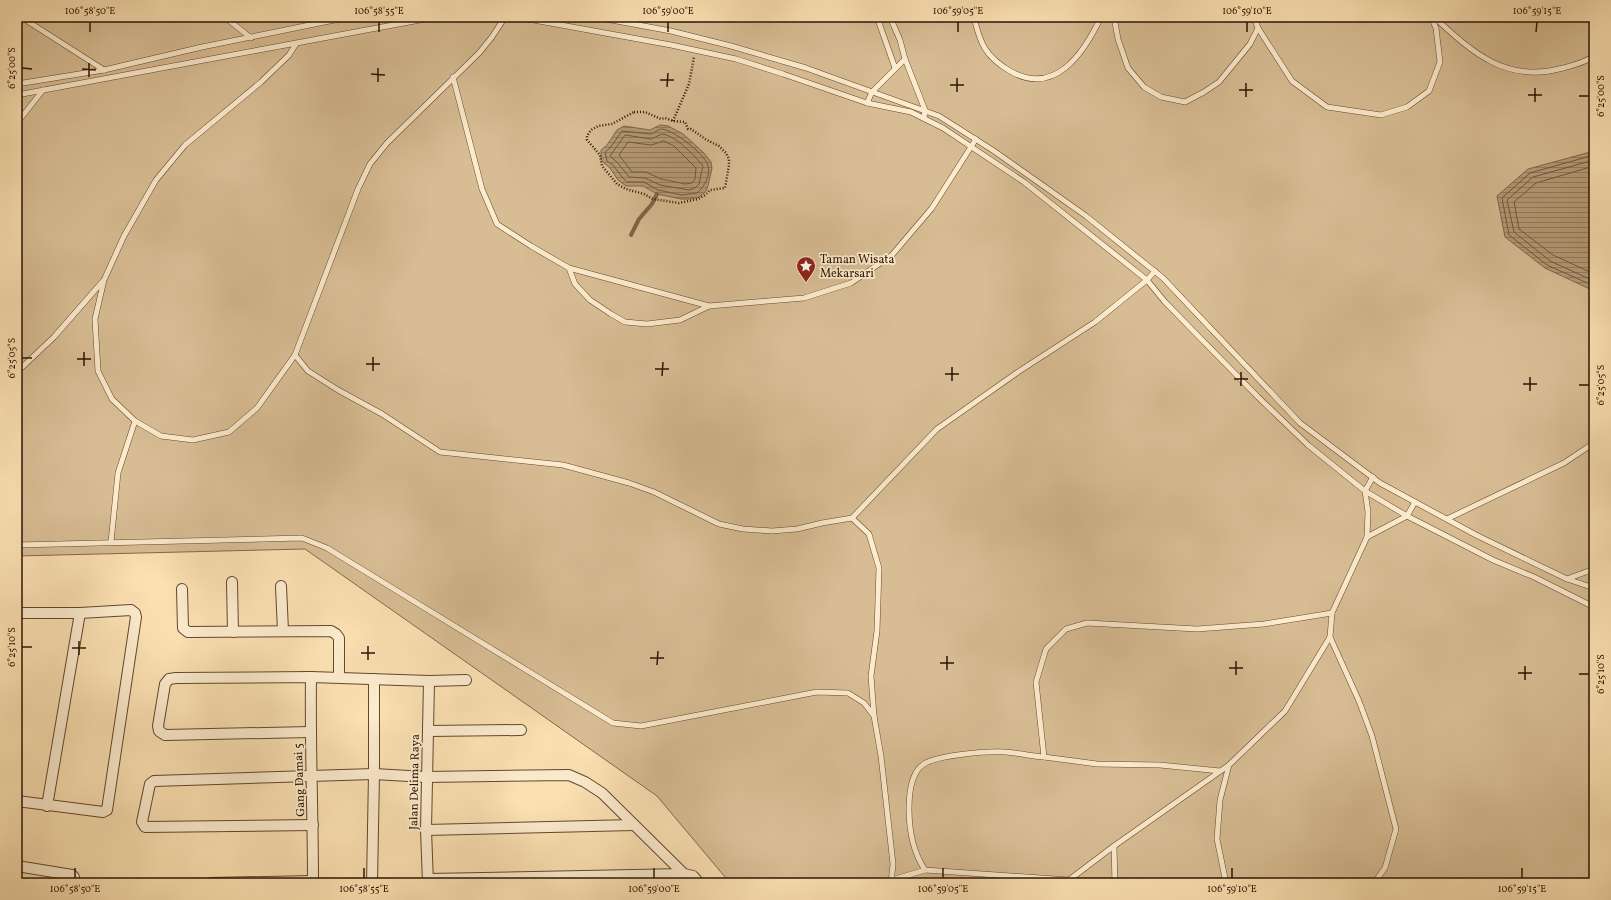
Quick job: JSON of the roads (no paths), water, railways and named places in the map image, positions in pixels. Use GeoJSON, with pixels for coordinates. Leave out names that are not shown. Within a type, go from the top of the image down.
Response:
{"type":"FeatureCollection","features":[{"type":"Feature","properties":{"kind":"street"},"geometry":{"type":"LineString","coordinates":[[232,582],[233,632]]}},
{"type":"Feature","properties":{"kind":"street"},"geometry":{"type":"LineString","coordinates":[[282,586],[283,631]]}},
{"type":"Feature","properties":{"kind":"street"},"geometry":{"type":"LineString","coordinates":[[182,589],[183,628],[188,632],[331,631],[339,638],[339,677]]}},
{"type":"Feature","properties":{"kind":"street"},"geometry":{"type":"LineString","coordinates":[[17,614],[80,613],[131,610],[135,613],[136,617],[107,810],[103,812],[17,801]]}},
{"type":"Feature","properties":{"kind":"street"},"geometry":{"type":"LineString","coordinates":[[47,806],[80,613]]}},
{"type":"Feature","properties":{"kind":"street","name":"Gang Damai 5"},"geometry":{"type":"LineString","coordinates":[[311,677],[310,732],[313,882]]}},
{"type":"Feature","properties":{"kind":"street"},"geometry":{"type":"LineString","coordinates":[[310,732],[165,735],[159,731],[158,726],[165,684],[169,679],[176,678],[339,677],[429,681],[466,680]]}},
{"type":"Feature","properties":{"kind":"street"},"geometry":{"type":"LineString","coordinates":[[372,883],[374,679]]}},
{"type":"Feature","properties":{"kind":"street","name":"Jalan Delima Raya"},"geometry":{"type":"LineString","coordinates":[[428,881],[426,777],[429,681]]}},
{"type":"Feature","properties":{"kind":"street"},"geometry":{"type":"LineString","coordinates":[[428,731],[521,730]]}},
{"type":"Feature","properties":{"kind":"street"},"geometry":{"type":"LineString","coordinates":[[313,825],[144,827],[142,822],[150,784],[154,780],[312,777],[374,774],[426,777],[569,776],[585,782],[602,793],[684,874]]}},
{"type":"Feature","properties":{"kind":"street"},"geometry":{"type":"LineString","coordinates":[[426,830],[634,824]]}},
{"type":"Feature","properties":{"kind":"street"},"geometry":{"type":"LineString","coordinates":[[17,866],[72,875],[74,877],[74,883]]}},
{"type":"Feature","properties":{"kind":"street"},"geometry":{"type":"LineString","coordinates":[[428,881],[607,879],[684,874],[693,876],[699,883]]}},
{"type":"Feature","properties":{"kind":"street"},"geometry":{"type":"LineString","coordinates":[[211,883],[313,882]]}},
{"type":"Feature","properties":{"kind":"lane"},"geometry":{"type":"LineString","coordinates":[[21,17],[104,70]]}},
{"type":"Feature","properties":{"kind":"lane"},"geometry":{"type":"LineString","coordinates":[[225,17],[251,38]]}},
{"type":"Feature","properties":{"kind":"lane"},"geometry":{"type":"LineString","coordinates":[[17,84],[104,70],[202,47],[348,17]]}},
{"type":"Feature","properties":{"kind":"lane"},"geometry":{"type":"LineString","coordinates":[[17,95],[436,17]]}},
{"type":"Feature","properties":{"kind":"lane"},"geometry":{"type":"LineString","coordinates":[[296,44],[289,55],[261,82],[185,145],[156,180],[124,236],[104,280],[96,319],[98,371],[112,399],[135,421],[161,436],[193,440],[228,432],[258,408],[295,355],[358,189],[370,164],[387,143],[479,53],[505,17]]}},
{"type":"Feature","properties":{"kind":"lane"},"geometry":{"type":"LineString","coordinates":[[517,17],[696,50],[736,60],[783,74],[867,103],[911,112],[943,128],[1024,182],[1147,280],[1165,302],[1291,429],[1308,445],[1365,490],[1407,516],[1493,560],[1534,577],[1594,607]]}},
{"type":"Feature","properties":{"kind":"lane"},"geometry":{"type":"LineString","coordinates":[[595,17],[671,31],[731,46],[806,68],[939,116],[1086,216],[1155,271],[1300,422],[1380,483],[1476,535],[1567,579],[1594,588]]}},
{"type":"Feature","properties":{"kind":"lane"},"geometry":{"type":"LineString","coordinates":[[877,17],[895,68]]}},
{"type":"Feature","properties":{"kind":"lane"},"geometry":{"type":"LineString","coordinates":[[890,17],[900,40],[905,60],[925,110],[924,118]]}},
{"type":"Feature","properties":{"kind":"lane"},"geometry":{"type":"LineString","coordinates":[[974,17],[983,46],[997,63],[1027,79],[1043,79],[1060,72],[1081,53],[1092,37],[1101,17]]}},
{"type":"Feature","properties":{"kind":"lane"},"geometry":{"type":"LineString","coordinates":[[1114,17],[1118,39],[1128,68],[1144,87],[1161,97],[1185,102],[1220,82],[1250,44],[1258,28]]}},
{"type":"Feature","properties":{"kind":"lane"},"geometry":{"type":"LineString","coordinates":[[1254,17],[1258,28],[1292,81],[1327,107],[1381,116],[1407,107],[1429,91],[1440,62],[1436,28],[1432,17]]}},
{"type":"Feature","properties":{"kind":"lane"},"geometry":{"type":"LineString","coordinates":[[1432,17],[1467,47],[1492,63],[1519,72],[1550,72],[1585,62],[1594,56]]}},
{"type":"Feature","properties":{"kind":"lane"},"geometry":{"type":"LineString","coordinates":[[867,103],[872,92],[895,68],[905,60]]}},
{"type":"Feature","properties":{"kind":"lane"},"geometry":{"type":"LineString","coordinates":[[453,77],[482,189],[497,224],[530,246],[569,268],[709,306],[804,298],[851,283],[892,255],[932,208],[976,140]]}},
{"type":"Feature","properties":{"kind":"lane"},"geometry":{"type":"LineString","coordinates":[[17,123],[43,90]]}},
{"type":"Feature","properties":{"kind":"lane"},"geometry":{"type":"LineString","coordinates":[[569,268],[575,284],[590,300],[625,322],[647,324],[680,320],[709,306]]}},
{"type":"Feature","properties":{"kind":"lane"},"geometry":{"type":"LineString","coordinates":[[295,355],[308,371],[338,390],[382,414],[440,452],[563,465],[629,483],[654,492],[719,524],[743,529],[772,531],[797,529],[852,518],[937,429],[1018,372],[1095,322],[1147,280],[1155,271]]}},
{"type":"Feature","properties":{"kind":"lane"},"geometry":{"type":"LineString","coordinates":[[17,372],[54,338],[104,280]]}},
{"type":"Feature","properties":{"kind":"lane"},"geometry":{"type":"LineString","coordinates":[[111,542],[118,472],[135,421]]}},
{"type":"Feature","properties":{"kind":"lane"},"geometry":{"type":"LineString","coordinates":[[1447,519],[1564,463],[1594,443]]}},
{"type":"Feature","properties":{"kind":"lane"},"geometry":{"type":"LineString","coordinates":[[852,518],[869,534],[879,568],[877,631],[870,676],[874,716],[881,756],[893,864],[891,881],[925,870],[1067,882],[1114,846],[1229,764],[1285,711],[1330,637],[1332,613],[1367,537],[1368,512],[1365,490],[1373,477]]}},
{"type":"Feature","properties":{"kind":"lane"},"geometry":{"type":"LineString","coordinates":[[1367,537],[1407,516],[1415,502]]}},
{"type":"Feature","properties":{"kind":"lane"},"geometry":{"type":"LineString","coordinates":[[17,545],[302,538],[326,548],[613,723],[641,726],[817,692],[848,693],[864,703],[874,716]]}},
{"type":"Feature","properties":{"kind":"lane"},"geometry":{"type":"LineString","coordinates":[[1567,579],[1594,569]]}},
{"type":"Feature","properties":{"kind":"lane"},"geometry":{"type":"LineString","coordinates":[[1044,757],[1036,682],[1046,650],[1066,629],[1087,622],[1197,629],[1264,624],[1332,613]]}},
{"type":"Feature","properties":{"kind":"lane"},"geometry":{"type":"LineString","coordinates":[[1330,637],[1359,701],[1372,736],[1396,829],[1385,868],[1374,883]]}},
{"type":"Feature","properties":{"kind":"lane"},"geometry":{"type":"LineString","coordinates":[[925,870],[918,860],[909,823],[909,799],[913,779],[923,764],[947,756],[996,753],[1044,757],[1097,764],[1160,765],[1220,771]]}},
{"type":"Feature","properties":{"kind":"lane"},"geometry":{"type":"LineString","coordinates":[[1226,883],[1217,839],[1220,800],[1229,764]]}},
{"type":"Feature","properties":{"kind":"lane"},"geometry":{"type":"LineString","coordinates":[[1114,846],[1116,883]]}},
{"type":"Feature","properties":{"kind":"water"},"geometry":{"type":"Polygon","coordinates":[[[660,125],[668,126],[683,134],[704,153],[711,162],[712,168],[708,186],[706,191],[699,197],[681,199],[657,194],[643,186],[626,186],[618,180],[610,168],[601,159],[601,150],[607,145],[617,130],[624,126],[650,130],[660,125]]]}},
{"type":"Feature","properties":{"kind":"water"},"geometry":{"type":"Polygon","coordinates":[[[1594,151],[1594,291],[1545,268],[1505,237],[1497,196],[1528,169],[1594,151]]]}},
{"type":"Feature","properties":{"kind":"waterway"},"geometry":{"type":"LineString","coordinates":[[631,235],[639,219],[652,204],[657,194]]}},
{"type":"Feature","properties":{"kind":"place","name":"Taman Wisata Mekarsari"},"geometry":{"type":"Point","coordinates":[806,283]}}]}
